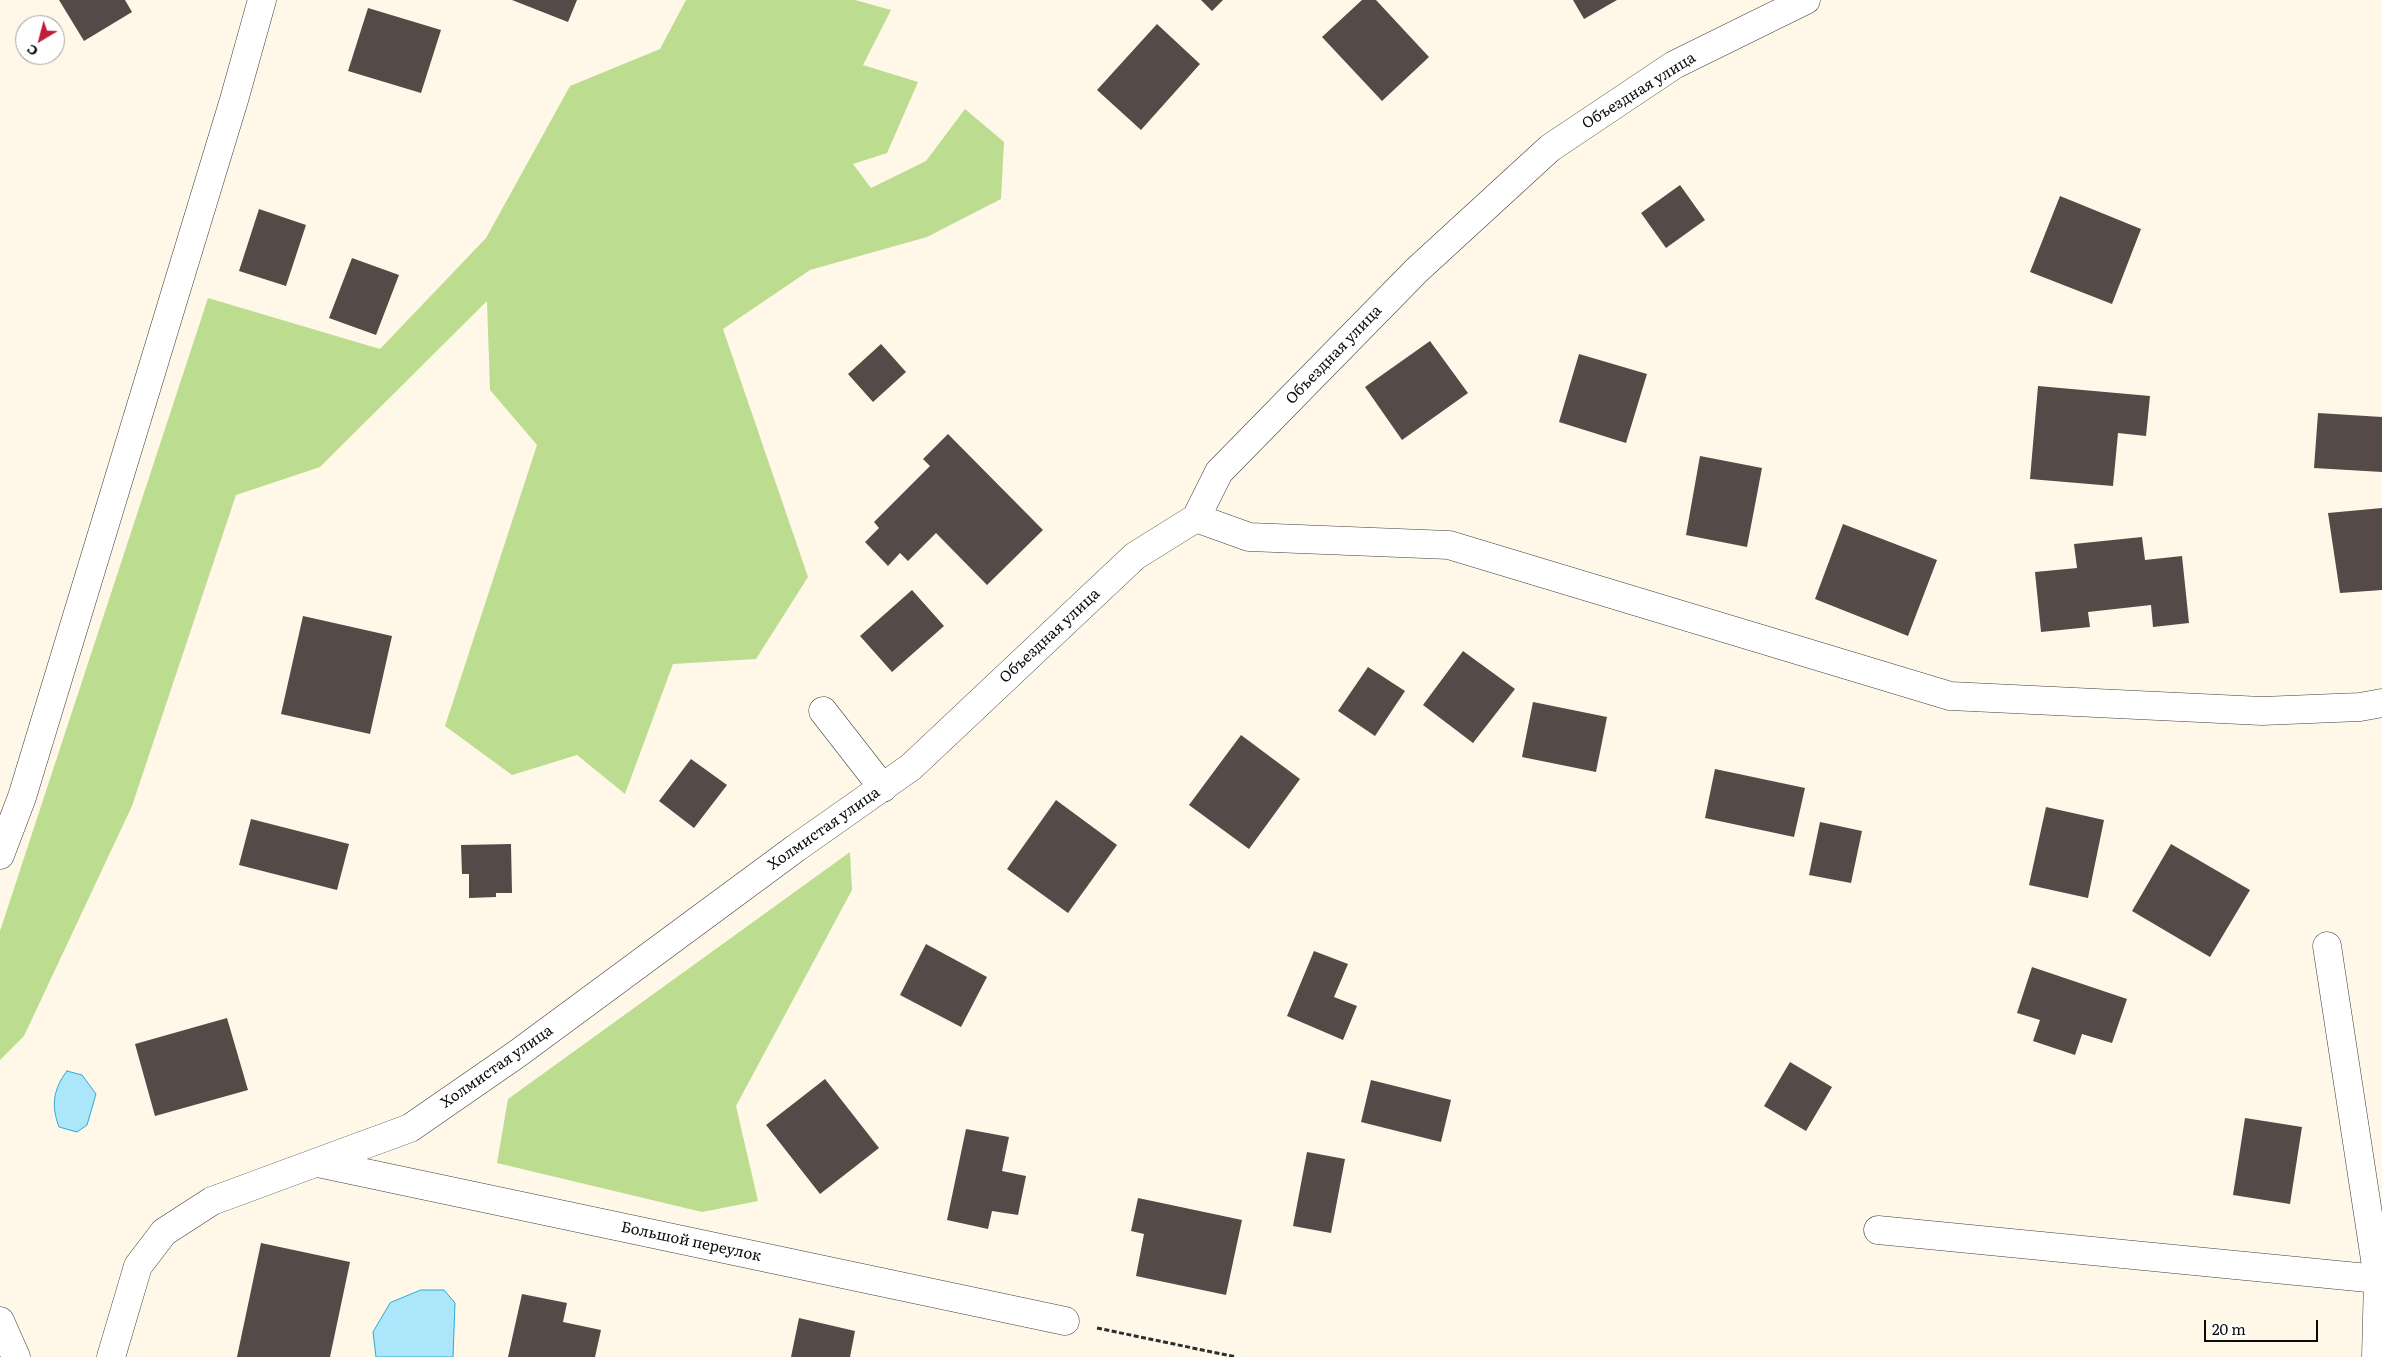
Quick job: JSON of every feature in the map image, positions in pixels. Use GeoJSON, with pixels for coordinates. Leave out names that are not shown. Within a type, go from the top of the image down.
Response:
{"type":"FeatureCollection","features":[{"type":"Feature","properties":{"kind":"street"},"geometry":{"type":"LineString","coordinates":[[0,855],[22,797],[234,100],[262,0]]}},
{"type":"Feature","properties":{"kind":"street","name":"Объездная улица"},"geometry":{"type":"LineString","coordinates":[[911,767],[1134,556],[1196,518],[1219,472],[1418,270],[1550,148],[1674,66],[1806,0]]}},
{"type":"Feature","properties":{"kind":"street"},"geometry":{"type":"LineString","coordinates":[[1196,518],[1249,537],[1449,544],[1950,696],[2262,711],[2360,706],[2382,703]]}},
{"type":"Feature","properties":{"kind":"street"},"geometry":{"type":"LineString","coordinates":[[823,711],[883,788]]}},
{"type":"Feature","properties":{"kind":"street","name":"Холмистая улица"},"geometry":{"type":"LineString","coordinates":[[111,1357],[138,1266],[164,1232],[212,1202],[410,1128],[517,1054],[796,848],[911,767]]}},
{"type":"Feature","properties":{"kind":"street"},"geometry":{"type":"LineString","coordinates":[[2327,946],[2378,1279],[2376,1357]]}},
{"type":"Feature","properties":{"kind":"street","name":"Большой переулок"},"geometry":{"type":"LineString","coordinates":[[318,1163],[1065,1321]]}},
{"type":"Feature","properties":{"kind":"street"},"geometry":{"type":"LineString","coordinates":[[1878,1230],[2378,1279]]}},
{"type":"Feature","properties":{"kind":"street"},"geometry":{"type":"LineString","coordinates":[[0,1321],[16,1357]]}},
{"type":"Feature","properties":{"kind":"path"},"geometry":{"type":"LineString","coordinates":[[1065,1321],[1236,1357]]}},
{"type":"Feature","properties":{"kind":"green space"},"geometry":{"type":"Polygon","coordinates":[[[686,0],[855,0],[891,10],[863,65],[918,82],[887,153],[853,164],[871,188],[926,161],[965,109],[1004,142],[1001,199],[927,237],[810,270],[723,329],[808,577],[756,659],[673,664],[625,794],[577,755],[512,775],[445,726],[537,445],[490,390],[487,301],[320,467],[236,495],[132,806],[24,1036],[0,1060],[0,931],[208,298],[380,349],[486,238],[570,86],[660,49],[686,0]]]}},
{"type":"Feature","properties":{"kind":"green space"},"geometry":{"type":"Polygon","coordinates":[[[850,852],[852,890],[736,1106],[758,1201],[702,1212],[497,1163],[508,1099],[850,852]]]}},
{"type":"Feature","properties":{"kind":"water"},"geometry":{"type":"Polygon","coordinates":[[[67,1071],[82,1075],[96,1094],[87,1125],[77,1132],[59,1127],[56,1119],[54,1105],[56,1091],[67,1071]]]}},
{"type":"Feature","properties":{"kind":"water"},"geometry":{"type":"Polygon","coordinates":[[[421,1290],[444,1290],[455,1303],[453,1357],[376,1357],[373,1332],[390,1303],[421,1290]]]}},
{"type":"Feature","properties":{"kind":"building"},"geometry":{"type":"Polygon","coordinates":[[[59,0],[125,0],[132,12],[84,41],[59,0]]]}},
{"type":"Feature","properties":{"kind":"building"},"geometry":{"type":"Polygon","coordinates":[[[512,0],[577,0],[568,22],[512,0]]]}},
{"type":"Feature","properties":{"kind":"building"},"geometry":{"type":"Polygon","coordinates":[[[1201,0],[1223,0],[1212,11],[1201,0]]]}},
{"type":"Feature","properties":{"kind":"building"},"geometry":{"type":"Polygon","coordinates":[[[1362,0],[1376,0],[1429,57],[1382,101],[1322,37],[1362,0]]]}},
{"type":"Feature","properties":{"kind":"building"},"geometry":{"type":"Polygon","coordinates":[[[1573,0],[1617,0],[1584,19],[1573,0]]]}},
{"type":"Feature","properties":{"kind":"building"},"geometry":{"type":"Polygon","coordinates":[[[368,8],[441,30],[421,93],[348,71],[368,8]]]}},
{"type":"Feature","properties":{"kind":"building"},"geometry":{"type":"Polygon","coordinates":[[[1157,24],[1200,64],[1141,130],[1097,90],[1157,24]]]}},
{"type":"Feature","properties":{"kind":"building"},"geometry":{"type":"Polygon","coordinates":[[[1680,185],[1705,220],[1666,248],[1641,213],[1680,185]]]}},
{"type":"Feature","properties":{"kind":"building"},"geometry":{"type":"Polygon","coordinates":[[[2060,196],[2141,229],[2112,304],[2030,272],[2060,196]]]}},
{"type":"Feature","properties":{"kind":"building"},"geometry":{"type":"Polygon","coordinates":[[[259,209],[306,225],[286,286],[239,271],[259,209]]]}},
{"type":"Feature","properties":{"kind":"building"},"geometry":{"type":"Polygon","coordinates":[[[352,258],[399,275],[376,335],[329,318],[352,258]]]}},
{"type":"Feature","properties":{"kind":"building"},"geometry":{"type":"Polygon","coordinates":[[[1430,341],[1468,393],[1402,440],[1365,387],[1430,341]]]}},
{"type":"Feature","properties":{"kind":"building"},"geometry":{"type":"Polygon","coordinates":[[[881,344],[906,372],[873,402],[848,374],[881,344]]]}},
{"type":"Feature","properties":{"kind":"building"},"geometry":{"type":"Polygon","coordinates":[[[1579,354],[1647,374],[1626,443],[1559,422],[1579,354]]]}},
{"type":"Feature","properties":{"kind":"building"},"geometry":{"type":"Polygon","coordinates":[[[2038,386],[2150,396],[2146,436],[2118,433],[2113,486],[2030,479],[2038,386]]]}},
{"type":"Feature","properties":{"kind":"building"},"geometry":{"type":"Polygon","coordinates":[[[2318,413],[2382,417],[2382,472],[2314,468],[2318,413]]]}},
{"type":"Feature","properties":{"kind":"building"},"geometry":{"type":"Polygon","coordinates":[[[948,434],[1043,530],[987,585],[936,533],[908,561],[900,553],[888,566],[865,542],[879,528],[874,522],[930,466],[923,459],[948,434]]]}},
{"type":"Feature","properties":{"kind":"building"},"geometry":{"type":"Polygon","coordinates":[[[1700,456],[1762,468],[1747,547],[1686,535],[1700,456]]]}},
{"type":"Feature","properties":{"kind":"building"},"geometry":{"type":"Polygon","coordinates":[[[2382,508],[2382,590],[2340,593],[2328,513],[2382,508]]]}},
{"type":"Feature","properties":{"kind":"building"},"geometry":{"type":"Polygon","coordinates":[[[1843,524],[1937,560],[1908,636],[1815,599],[1843,524]]]}},
{"type":"Feature","properties":{"kind":"building"},"geometry":{"type":"Polygon","coordinates":[[[2142,537],[2145,560],[2182,556],[2189,623],[2153,627],[2151,605],[2088,612],[2090,627],[2041,632],[2035,572],[2077,568],[2074,544],[2142,537]]]}},
{"type":"Feature","properties":{"kind":"building"},"geometry":{"type":"Polygon","coordinates":[[[912,590],[944,626],[892,672],[860,636],[912,590]]]}},
{"type":"Feature","properties":{"kind":"building"},"geometry":{"type":"Polygon","coordinates":[[[303,616],[392,636],[370,734],[281,714],[303,616]]]}},
{"type":"Feature","properties":{"kind":"building"},"geometry":{"type":"Polygon","coordinates":[[[1463,651],[1515,689],[1473,743],[1423,705],[1463,651]]]}},
{"type":"Feature","properties":{"kind":"building"},"geometry":{"type":"Polygon","coordinates":[[[1368,667],[1405,691],[1375,736],[1338,711],[1368,667]]]}},
{"type":"Feature","properties":{"kind":"building"},"geometry":{"type":"Polygon","coordinates":[[[1533,702],[1607,717],[1596,772],[1522,757],[1533,702]]]}},
{"type":"Feature","properties":{"kind":"building"},"geometry":{"type":"Polygon","coordinates":[[[1241,735],[1300,779],[1249,849],[1189,805],[1241,735]]]}},
{"type":"Feature","properties":{"kind":"building"},"geometry":{"type":"Polygon","coordinates":[[[691,759],[727,785],[694,828],[659,801],[691,759]]]}},
{"type":"Feature","properties":{"kind":"building"},"geometry":{"type":"Polygon","coordinates":[[[1715,769],[1805,788],[1794,837],[1705,818],[1715,769]]]}},
{"type":"Feature","properties":{"kind":"building"},"geometry":{"type":"Polygon","coordinates":[[[1056,800],[1117,845],[1068,913],[1007,869],[1056,800]]]}},
{"type":"Feature","properties":{"kind":"building"},"geometry":{"type":"Polygon","coordinates":[[[2046,807],[2104,820],[2088,898],[2029,885],[2046,807]]]}},
{"type":"Feature","properties":{"kind":"building"},"geometry":{"type":"Polygon","coordinates":[[[251,819],[349,844],[337,890],[239,865],[251,819]]]}},
{"type":"Feature","properties":{"kind":"building"},"geometry":{"type":"Polygon","coordinates":[[[1820,822],[1862,831],[1851,883],[1809,875],[1820,822]]]}},
{"type":"Feature","properties":{"kind":"building"},"geometry":{"type":"Polygon","coordinates":[[[511,844],[512,893],[496,893],[496,897],[469,898],[469,874],[462,874],[461,845],[511,844]]]}},
{"type":"Feature","properties":{"kind":"building"},"geometry":{"type":"Polygon","coordinates":[[[2171,844],[2250,890],[2210,957],[2132,911],[2171,844]]]}},
{"type":"Feature","properties":{"kind":"building"},"geometry":{"type":"Polygon","coordinates":[[[926,944],[987,977],[961,1027],[900,995],[926,944]]]}},
{"type":"Feature","properties":{"kind":"building"},"geometry":{"type":"Polygon","coordinates":[[[1314,951],[1348,964],[1334,997],[1357,1006],[1343,1040],[1287,1016],[1314,951]]]}},
{"type":"Feature","properties":{"kind":"building"},"geometry":{"type":"Polygon","coordinates":[[[2032,967],[2127,999],[2112,1043],[2082,1034],[2075,1055],[2033,1041],[2040,1020],[2017,1013],[2032,967]]]}},
{"type":"Feature","properties":{"kind":"building"},"geometry":{"type":"Polygon","coordinates":[[[227,1018],[248,1090],[155,1116],[135,1044],[227,1018]]]}},
{"type":"Feature","properties":{"kind":"building"},"geometry":{"type":"Polygon","coordinates":[[[1790,1062],[1832,1087],[1806,1131],[1764,1106],[1790,1062]]]}},
{"type":"Feature","properties":{"kind":"building"},"geometry":{"type":"Polygon","coordinates":[[[825,1079],[879,1148],[820,1194],[766,1125],[825,1079]]]}},
{"type":"Feature","properties":{"kind":"building"},"geometry":{"type":"Polygon","coordinates":[[[1371,1080],[1451,1100],[1441,1142],[1361,1122],[1371,1080]]]}},
{"type":"Feature","properties":{"kind":"building"},"geometry":{"type":"Polygon","coordinates":[[[2245,1118],[2302,1127],[2290,1204],[2233,1195],[2245,1118]]]}},
{"type":"Feature","properties":{"kind":"building"},"geometry":{"type":"Polygon","coordinates":[[[966,1129],[1009,1137],[1002,1171],[1026,1176],[1018,1215],[992,1211],[988,1229],[947,1220],[966,1129]]]}},
{"type":"Feature","properties":{"kind":"building"},"geometry":{"type":"Polygon","coordinates":[[[1307,1152],[1345,1159],[1331,1233],[1293,1226],[1307,1152]]]}},
{"type":"Feature","properties":{"kind":"building"},"geometry":{"type":"Polygon","coordinates":[[[1138,1198],[1242,1220],[1226,1295],[1136,1276],[1144,1234],[1131,1231],[1138,1198]]]}},
{"type":"Feature","properties":{"kind":"building"},"geometry":{"type":"Polygon","coordinates":[[[261,1243],[350,1262],[330,1357],[237,1357],[261,1243]]]}},
{"type":"Feature","properties":{"kind":"building"},"geometry":{"type":"Polygon","coordinates":[[[522,1294],[567,1303],[563,1322],[601,1330],[595,1357],[508,1357],[522,1294]]]}},
{"type":"Feature","properties":{"kind":"building"},"geometry":{"type":"Polygon","coordinates":[[[799,1318],[855,1331],[850,1357],[791,1357],[799,1318]]]}}]}
